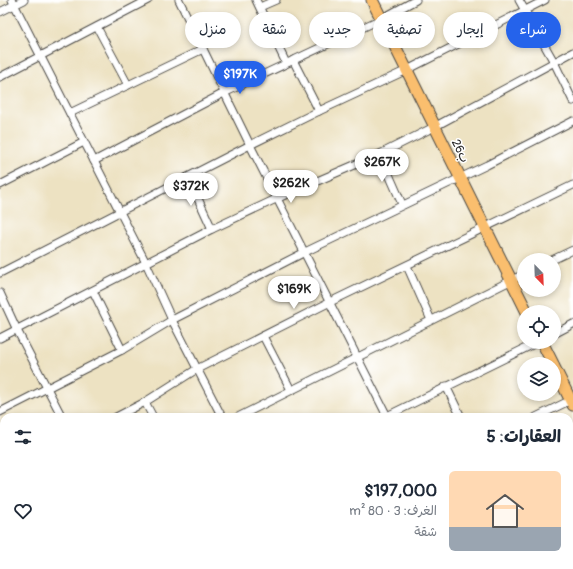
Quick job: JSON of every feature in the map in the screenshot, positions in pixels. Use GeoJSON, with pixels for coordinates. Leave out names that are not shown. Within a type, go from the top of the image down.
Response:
{"type":"FeatureCollection","features":[{"type":"Feature","properties":{"kind":"highway","name":"26ب"},"geometry":{"type":"LineString","coordinates":[[372,0],[378,12]]}},
{"type":"Feature","properties":{"kind":"highway","name":"26ب"},"geometry":{"type":"LineString","coordinates":[[396,48],[523,305]]}},
{"type":"Feature","properties":{"kind":"highway"},"geometry":{"type":"LineString","coordinates":[[561,380],[572,401]]}},
{"type":"Feature","properties":{"kind":"street"},"geometry":{"type":"LineString","coordinates":[[0,12],[14,2],[24,0]]}},
{"type":"Feature","properties":{"kind":"street"},"geometry":{"type":"LineString","coordinates":[[0,77],[148,0]]}},
{"type":"Feature","properties":{"kind":"street"},"geometry":{"type":"LineString","coordinates":[[179,0],[250,146],[278,198],[385,413]]}},
{"type":"Feature","properties":{"kind":"street"},"geometry":{"type":"LineString","coordinates":[[256,0],[286,63]]}},
{"type":"Feature","properties":{"kind":"street"},"geometry":{"type":"LineString","coordinates":[[260,7],[276,0]]}},
{"type":"Feature","properties":{"kind":"street"},"geometry":{"type":"LineString","coordinates":[[394,12],[416,0]]}},
{"type":"Feature","properties":{"kind":"street"},"geometry":{"type":"LineString","coordinates":[[519,0],[554,62],[573,101]]}},
{"type":"Feature","properties":{"kind":"street"},"geometry":{"type":"LineString","coordinates":[[0,273],[120,211],[320,111],[407,70],[545,0]]}},
{"type":"Feature","properties":{"kind":"street"},"geometry":{"type":"LineString","coordinates":[[14,2],[220,413]]}},
{"type":"Feature","properties":{"kind":"street"},"geometry":{"type":"LineString","coordinates":[[94,161],[224,93],[373,23]]}},
{"type":"Feature","properties":{"kind":"street"},"geometry":{"type":"LineString","coordinates":[[97,27],[128,85]]}},
{"type":"Feature","properties":{"kind":"street"},"geometry":{"type":"LineString","coordinates":[[70,113],[203,49]]}},
{"type":"Feature","properties":{"kind":"street"},"geometry":{"type":"LineString","coordinates":[[0,338],[212,229],[278,198],[380,154],[434,127],[573,52]]}},
{"type":"Feature","properties":{"kind":"street"},"geometry":{"type":"LineString","coordinates":[[293,60],[320,111]]}},
{"type":"Feature","properties":{"kind":"street"},"geometry":{"type":"LineString","coordinates":[[0,412],[48,389],[122,350],[172,320],[305,252],[573,121]]}},
{"type":"Feature","properties":{"kind":"street"},"geometry":{"type":"LineString","coordinates":[[0,185],[84,142]]}},
{"type":"Feature","properties":{"kind":"street"},"geometry":{"type":"LineString","coordinates":[[380,154],[402,204]]}},
{"type":"Feature","properties":{"kind":"street"},"geometry":{"type":"LineString","coordinates":[[188,177],[212,229]]}},
{"type":"Feature","properties":{"kind":"street"},"geometry":{"type":"LineString","coordinates":[[124,413],[145,402],[197,369],[330,302],[573,185]]}},
{"type":"Feature","properties":{"kind":"street"},"geometry":{"type":"LineString","coordinates":[[561,256],[573,250]]}},
{"type":"Feature","properties":{"kind":"street"},"geometry":{"type":"LineString","coordinates":[[407,266],[431,320]]}},
{"type":"Feature","properties":{"kind":"street"},"geometry":{"type":"LineString","coordinates":[[246,413],[517,277]]}},
{"type":"Feature","properties":{"kind":"street"},"geometry":{"type":"LineString","coordinates":[[93,291],[122,350]]}},
{"type":"Feature","properties":{"kind":"street"},"geometry":{"type":"LineString","coordinates":[[0,293],[17,330],[60,413]]}},
{"type":"Feature","properties":{"kind":"street"},"geometry":{"type":"LineString","coordinates":[[561,330],[573,324]]}},
{"type":"Feature","properties":{"kind":"street"},"geometry":{"type":"LineString","coordinates":[[263,336],[291,390]]}},
{"type":"Feature","properties":{"kind":"street"},"geometry":{"type":"LineString","coordinates":[[392,413],[523,349]]}},
{"type":"Feature","properties":{"kind":"street"},"geometry":{"type":"LineString","coordinates":[[446,386],[459,413]]}},
{"type":"Feature","properties":{"kind":"street"},"geometry":{"type":"LineString","coordinates":[[545,413],[572,401]]}},
{"type":"Feature","properties":{"kind":"street"},"geometry":{"type":"LineString","coordinates":[[145,402],[151,413]]}}]}
